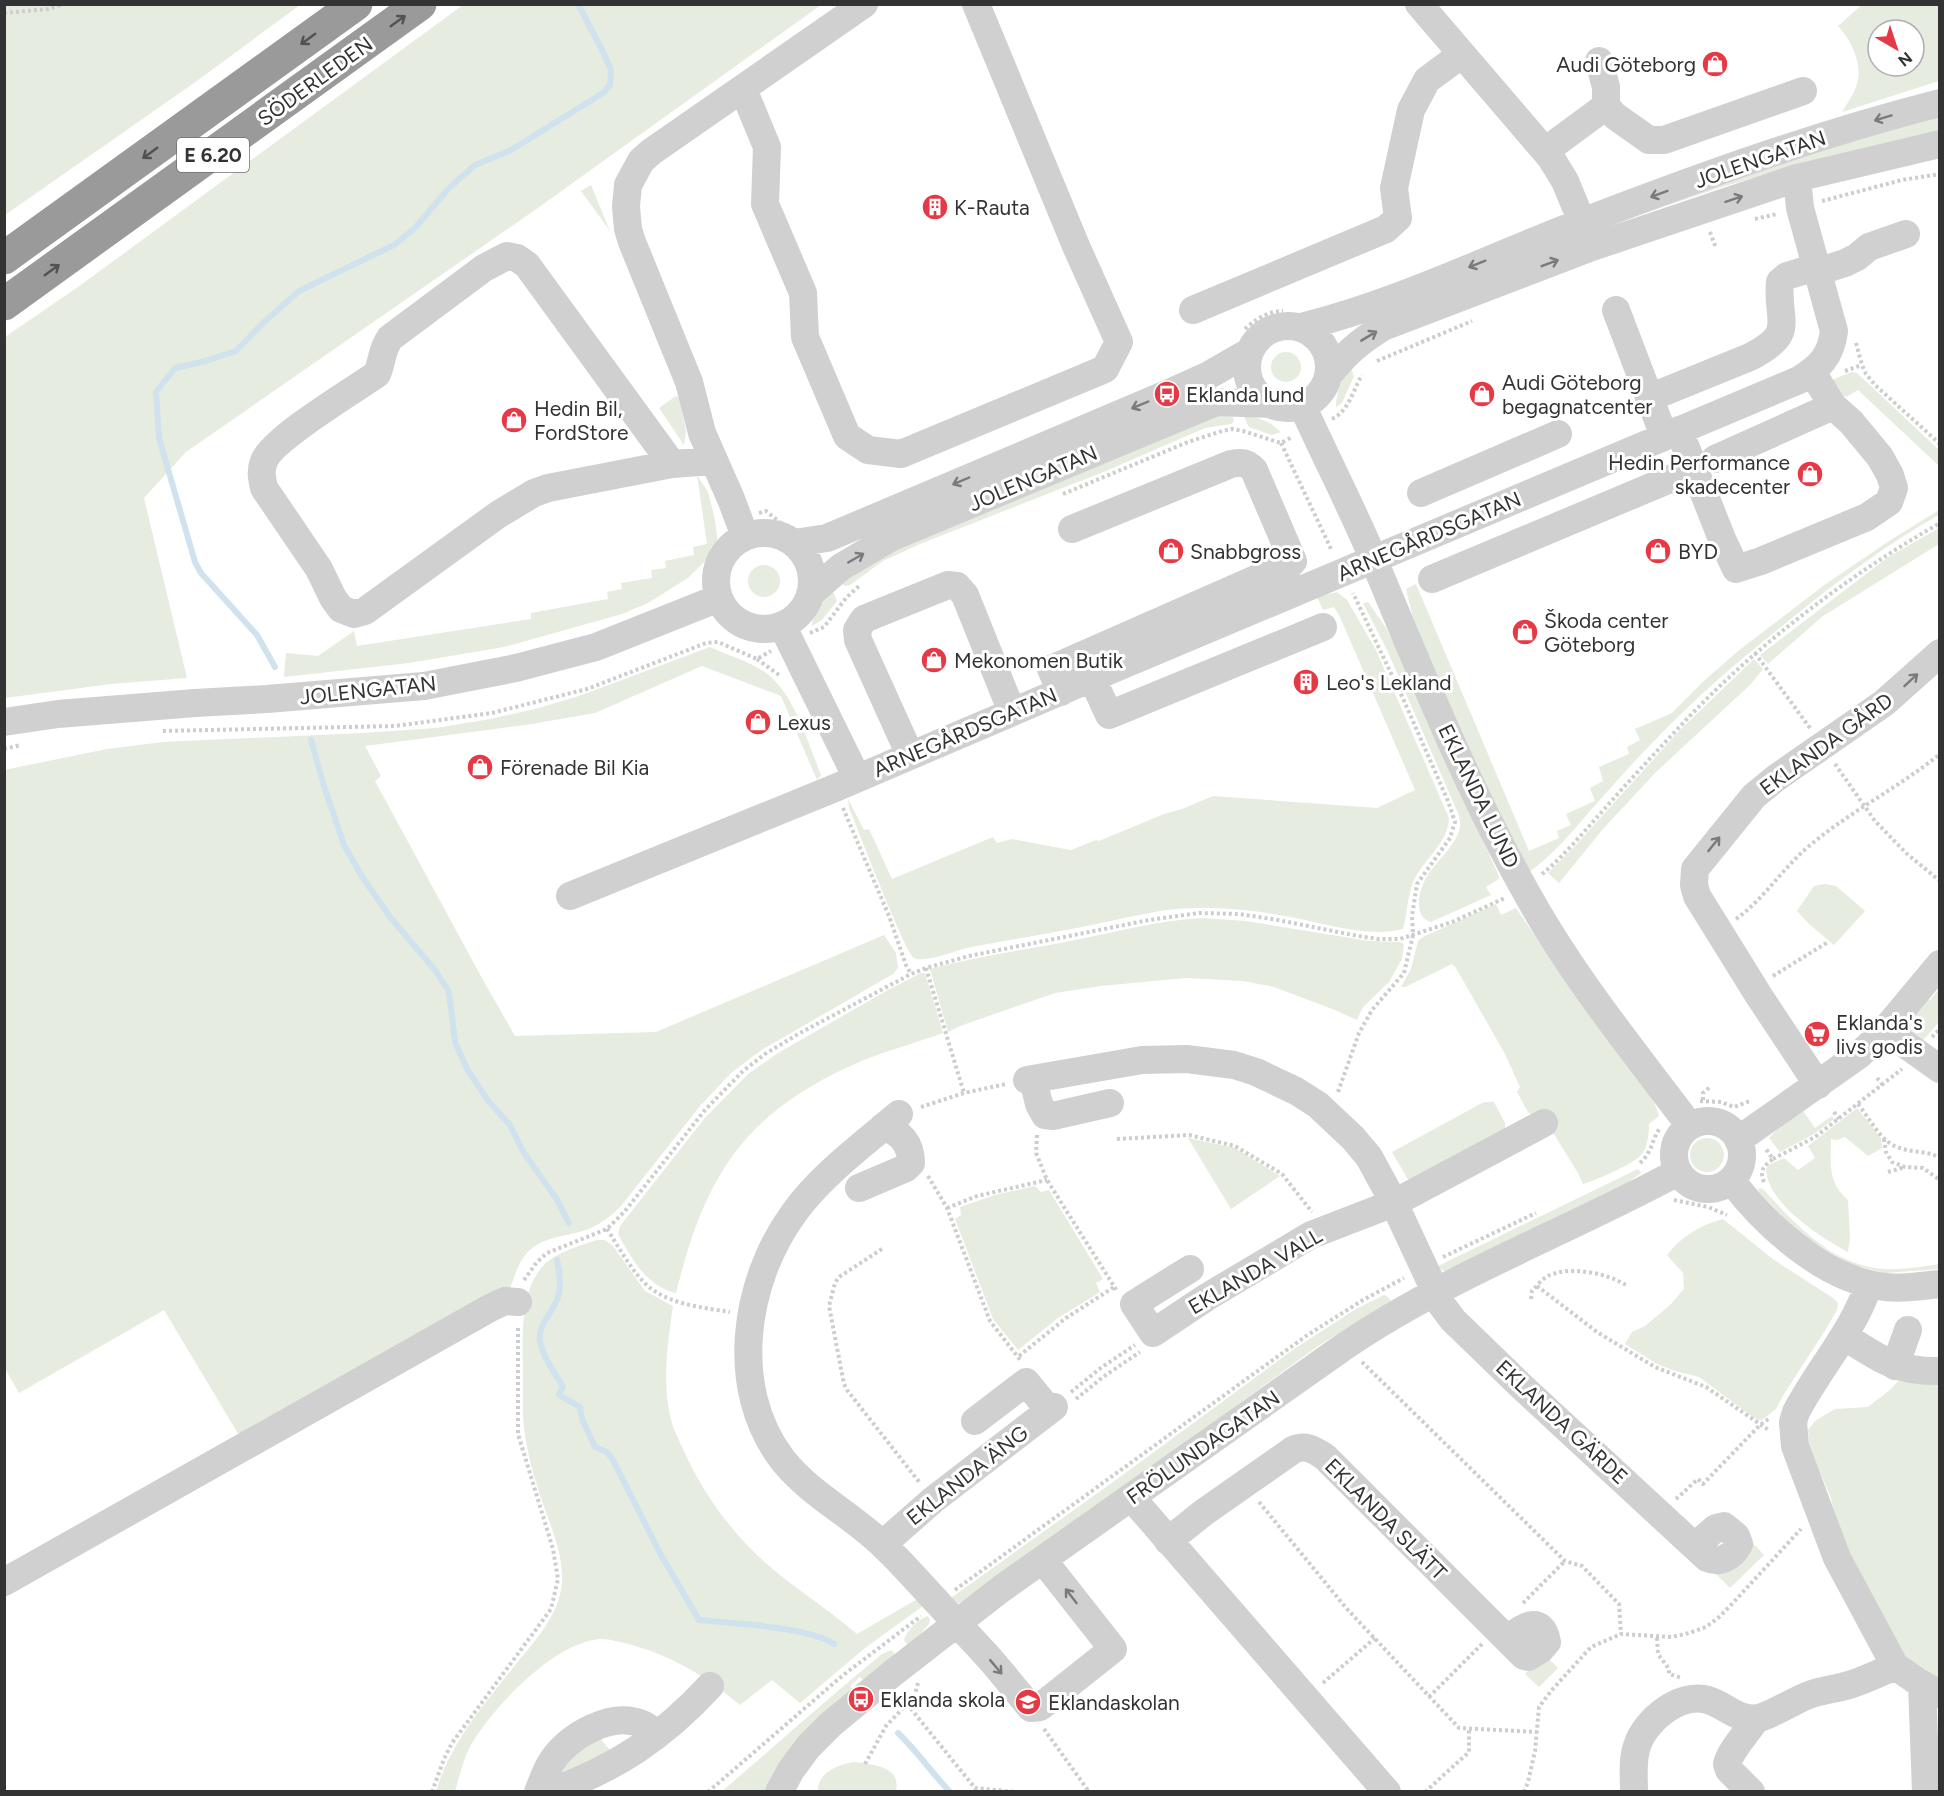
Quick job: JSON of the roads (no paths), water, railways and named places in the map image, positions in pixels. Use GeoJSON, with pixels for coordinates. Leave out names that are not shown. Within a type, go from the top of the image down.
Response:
{"type":"FeatureCollection","features":[{"type":"Feature","properties":{"kind":"highway","name":"SÖDERLEDEN"},"geometry":{"type":"LineString","coordinates":[[4,258],[356,4]]}},
{"type":"Feature","properties":{"kind":"highway","name":"SÖDERLEDEN"},"geometry":{"type":"LineString","coordinates":[[4,304],[420,4]]}},
{"type":"Feature","properties":{"kind":"street"},"geometry":{"type":"LineString","coordinates":[[745,536],[731,499],[713,462],[702,433],[689,382],[632,242],[626,217],[628,184],[634,172],[651,152],[864,4]]}},
{"type":"Feature","properties":{"kind":"street"},"geometry":{"type":"LineString","coordinates":[[743,89],[766,147],[765,204],[803,292],[805,337],[848,436],[868,450],[901,454],[1105,369],[1119,342],[1076,246],[976,4]]}},
{"type":"Feature","properties":{"kind":"street"},"geometry":{"type":"LineString","coordinates":[[1419,4],[1545,151],[1565,181],[1587,235]]}},
{"type":"Feature","properties":{"kind":"street"},"geometry":{"type":"LineString","coordinates":[[1193,309],[1386,229],[1393,224],[1398,218],[1394,188],[1410,110],[1427,80],[1462,54]]}},
{"type":"Feature","properties":{"kind":"street"},"geometry":{"type":"LineString","coordinates":[[1599,61],[1606,87],[1606,106],[1615,116],[1649,140],[1664,140],[1803,91]]}},
{"type":"Feature","properties":{"kind":"street","name":"JOLENGATAN"},"geometry":{"type":"LineString","coordinates":[[1328,376],[1355,346],[1383,327],[1587,235],[1783,149],[1940,103]]}},
{"type":"Feature","properties":{"kind":"street"},"geometry":{"type":"LineString","coordinates":[[1545,151],[1606,106]]}},
{"type":"Feature","properties":{"kind":"street","name":"JOLENGATAN"},"geometry":{"type":"LineString","coordinates":[[1301,327],[1334,319],[1587,235],[1797,178],[1940,144]]}},
{"type":"Feature","properties":{"kind":"street","name":"ARNEGÅRDSGATAN"},"geometry":{"type":"LineString","coordinates":[[570,896],[828,791],[1061,692],[1283,589],[1343,572],[1779,390],[1812,372],[1825,358],[1832,345],[1834,331],[1800,208],[1797,178]]}},
{"type":"Feature","properties":{"kind":"street"},"geometry":{"type":"LineString","coordinates":[[1649,398],[1766,349],[1780,335],[1783,324],[1780,282],[1787,276],[1845,263],[1869,247],[1906,234]]}},
{"type":"Feature","properties":{"kind":"street"},"geometry":{"type":"LineString","coordinates":[[672,465],[528,265],[517,258],[507,256],[484,268],[390,338],[383,348],[382,362],[377,374],[278,443],[264,459],[261,474],[264,488],[319,569],[333,598],[341,609],[354,614],[365,611],[499,514],[534,493],[548,488],[672,465],[713,462]]}},
{"type":"Feature","properties":{"kind":"street"},"geometry":{"type":"LineString","coordinates":[[1616,310],[1649,398],[1672,433],[1705,464],[1722,539],[1736,569],[1867,517],[1889,502],[1894,488],[1880,457],[1851,422],[1833,406],[1812,372]]}},
{"type":"Feature","properties":{"kind":"street"},"geometry":{"type":"LineString","coordinates":[[1286,325],[1301,327],[1314,335],[1324,347],[1329,361],[1328,376],[1316,397],[1302,405],[1286,408],[1271,404],[1258,395],[1250,382],[1247,367],[1249,352],[1258,338],[1270,329],[1286,325]]}},
{"type":"Feature","properties":{"kind":"street","name":"JOLENGATAN"},"geometry":{"type":"LineString","coordinates":[[794,543],[827,538],[1167,394],[1209,375],[1249,352]]}},
{"type":"Feature","properties":{"kind":"street","name":"JOLENGATAN"},"geometry":{"type":"LineString","coordinates":[[810,594],[841,567],[892,537],[1206,406],[1216,402],[1271,404]]}},
{"type":"Feature","properties":{"kind":"street","name":"EKLANDA LUND"},"geometry":{"type":"LineString","coordinates":[[1302,405],[1373,559],[1446,730],[1508,859],[1554,940],[1605,1015],[1690,1126]]}},
{"type":"Feature","properties":{"kind":"street"},"geometry":{"type":"LineString","coordinates":[[1432,579],[1705,464],[1833,406]]}},
{"type":"Feature","properties":{"kind":"street"},"geometry":{"type":"LineString","coordinates":[[1420,494],[1558,434]]}},
{"type":"Feature","properties":{"kind":"street"},"geometry":{"type":"LineString","coordinates":[[1072,529],[1231,464],[1248,463],[1254,470],[1293,561],[1283,589]]}},
{"type":"Feature","properties":{"kind":"street"},"geometry":{"type":"LineString","coordinates":[[1490,464],[1508,502]]}},
{"type":"Feature","properties":{"kind":"street"},"geometry":{"type":"LineString","coordinates":[[1559,481],[1574,518]]}},
{"type":"Feature","properties":{"kind":"street"},"geometry":{"type":"LineString","coordinates":[[770,533],[794,543],[801,549],[810,566],[812,585],[806,604],[799,613],[782,625],[763,629],[744,625],[729,614],[718,598],[716,579],[719,562],[730,547],[745,536],[753,534],[770,533]]}},
{"type":"Feature","properties":{"kind":"street"},"geometry":{"type":"LineString","coordinates":[[1061,692],[1051,669],[1276,570],[1283,589],[1289,641]]}},
{"type":"Feature","properties":{"kind":"street"},"geometry":{"type":"LineString","coordinates":[[910,755],[858,640],[857,630],[864,619],[948,585],[957,586],[964,595],[1012,712]]}},
{"type":"Feature","properties":{"kind":"street","name":"JOLENGATAN"},"geometry":{"type":"LineString","coordinates":[[4,722],[58,714],[424,686],[516,668],[596,647],[718,598]]}},
{"type":"Feature","properties":{"kind":"street","name":"ARNEGÅRDSGATAN"},"geometry":{"type":"LineString","coordinates":[[782,625],[856,778]]}},
{"type":"Feature","properties":{"kind":"street"},"geometry":{"type":"LineString","coordinates":[[1092,678],[1109,715],[1323,627]]}},
{"type":"Feature","properties":{"kind":"street","name":"EKLANDA GÅRD"},"geometry":{"type":"LineString","coordinates":[[1818,1085],[1753,987],[1697,896],[1694,885],[1695,869],[1718,838],[1762,788],[1884,703],[1940,653]]}},
{"type":"Feature","properties":{"kind":"street"},"geometry":{"type":"LineString","coordinates":[[1738,1140],[1859,1055],[1885,1030],[1940,964]]}},
{"type":"Feature","properties":{"kind":"street"},"geometry":{"type":"LineString","coordinates":[[1885,1030],[1928,1061]]}},
{"type":"Feature","properties":{"kind":"street"},"geometry":{"type":"LineString","coordinates":[[1110,1103],[1053,1116],[1045,1115],[1030,1079],[1142,1060],[1166,1058],[1209,1061],[1234,1065],[1256,1072],[1278,1081],[1311,1100],[1353,1138],[1369,1157],[1395,1203],[1436,1293]]}},
{"type":"Feature","properties":{"kind":"street"},"geometry":{"type":"LineString","coordinates":[[859,1188],[906,1168],[911,1163],[911,1156],[902,1136],[892,1130],[891,1121],[843,1161],[795,1211],[770,1252],[761,1274],[752,1316],[748,1359],[759,1417],[770,1441],[793,1472],[883,1544],[957,1623],[1031,1708],[1040,1707],[1113,1649],[1043,1560]]}},
{"type":"Feature","properties":{"kind":"street"},"geometry":{"type":"LineString","coordinates":[[1708,1121],[1720,1123],[1731,1130],[1738,1140],[1742,1154],[1739,1168],[1731,1180],[1716,1188],[1700,1189],[1685,1181],[1678,1172],[1674,1161],[1676,1144],[1681,1134],[1690,1126],[1708,1121]]}},
{"type":"Feature","properties":{"kind":"street","name":"EKLANDA VALL"},"geometry":{"type":"LineString","coordinates":[[1190,1269],[1124,1296],[1153,1333],[1207,1297],[1311,1235],[1395,1203],[1544,1123]]}},
{"type":"Feature","properties":{"kind":"street","name":"FRÖLUNDAGATAN"},"geometry":{"type":"LineString","coordinates":[[779,1791],[808,1747],[831,1724],[957,1623],[1001,1589],[1370,1329],[1436,1293],[1678,1172]]}},
{"type":"Feature","properties":{"kind":"street"},"geometry":{"type":"LineString","coordinates":[[1731,1180],[1780,1234],[1831,1269],[1882,1287],[1940,1284]]}},
{"type":"Feature","properties":{"kind":"street"},"geometry":{"type":"LineString","coordinates":[[1869,1284],[1862,1303],[1844,1336],[1796,1412],[1795,1446],[1837,1558],[1895,1666],[1931,1689],[1926,1791]]}},
{"type":"Feature","properties":{"kind":"street","name":"EKLANDA GÄRDE"},"geometry":{"type":"LineString","coordinates":[[1436,1293],[1453,1320],[1695,1546]]}},
{"type":"Feature","properties":{"kind":"street"},"geometry":{"type":"LineString","coordinates":[[4,1582],[490,1308],[505,1301],[518,1302]]}},
{"type":"Feature","properties":{"kind":"street"},"geometry":{"type":"LineString","coordinates":[[1895,1366],[1908,1330]]}},
{"type":"Feature","properties":{"kind":"street"},"geometry":{"type":"LineString","coordinates":[[1844,1336],[1869,1353],[1895,1366],[1906,1370],[1940,1371]]}},
{"type":"Feature","properties":{"kind":"street","name":"EKLANDA ÄNG"},"geometry":{"type":"LineString","coordinates":[[883,1544],[933,1500],[1052,1409],[1023,1369],[975,1422]]}},
{"type":"Feature","properties":{"kind":"street","name":"EKLANDA SLÄTT"},"geometry":{"type":"LineString","coordinates":[[1168,1541],[1244,1484],[1301,1446],[1307,1447],[1325,1457],[1502,1634]]}},
{"type":"Feature","properties":{"kind":"street"},"geometry":{"type":"LineString","coordinates":[[1131,1497],[1387,1791]]}},
{"type":"Feature","properties":{"kind":"street"},"geometry":{"type":"LineString","coordinates":[[1751,1791],[1726,1764],[1729,1756],[1757,1718],[1815,1692],[1848,1685],[1895,1666]]}},
{"type":"Feature","properties":{"kind":"street"},"geometry":{"type":"LineString","coordinates":[[550,1791],[621,1761],[678,1719],[710,1686]]}},
{"type":"Feature","properties":{"kind":"street"},"geometry":{"type":"LineString","coordinates":[[1634,1791],[1636,1747],[1652,1722],[1663,1712],[1681,1702],[1696,1698],[1709,1700],[1738,1715],[1757,1718]]}},
{"type":"Feature","properties":{"kind":"street"},"geometry":{"type":"LineString","coordinates":[[538,1791],[552,1761],[574,1738],[589,1730],[618,1720],[629,1720],[648,1727],[657,1735]]}},
{"type":"Feature","properties":{"kind":"waterway"},"geometry":{"type":"LineString","coordinates":[[275,667],[257,635],[201,573],[195,562],[159,438],[156,392],[175,368],[236,351],[299,291],[394,245],[415,228],[448,189],[475,165],[511,150],[603,93],[610,85],[611,70],[578,4]]}},
{"type":"Feature","properties":{"kind":"waterway"},"geometry":{"type":"LineString","coordinates":[[311,740],[344,845],[361,875],[390,917],[435,970],[449,992],[455,1042],[467,1069],[489,1102],[510,1125],[524,1153],[556,1198],[569,1223]]}},
{"type":"Feature","properties":{"kind":"waterway"},"geometry":{"type":"LineString","coordinates":[[557,1260],[560,1278],[559,1292],[556,1303],[541,1330],[540,1342],[544,1355],[563,1387],[559,1395],[580,1407],[582,1419],[595,1447],[607,1452],[613,1460],[661,1555],[699,1620],[789,1630],[823,1638],[834,1644]]}},
{"type":"Feature","properties":{"kind":"waterway"},"geometry":{"type":"LineString","coordinates":[[898,1733],[950,1792]]}},
{"type":"Feature","properties":{"kind":"place","name":"Audi Göteborg"},"geometry":{"type":"Point","coordinates":[1715,64]}},
{"type":"Feature","properties":{"kind":"place","name":"K-Rauta"},"geometry":{"type":"Point","coordinates":[935,207]}},
{"type":"Feature","properties":{"kind":"place","name":"Eklanda lund"},"geometry":{"type":"Point","coordinates":[1167,394]}},
{"type":"Feature","properties":{"kind":"place","name":"Audi Göteborg begagnatcenter"},"geometry":{"type":"Point","coordinates":[1482,394]}},
{"type":"Feature","properties":{"kind":"place","name":"Hedin Bil, FordStore"},"geometry":{"type":"Point","coordinates":[514,420]}},
{"type":"Feature","properties":{"kind":"place","name":"Hedin Performance skadecenter"},"geometry":{"type":"Point","coordinates":[1810,474]}},
{"type":"Feature","properties":{"kind":"place","name":"Snabbgross"},"geometry":{"type":"Point","coordinates":[1171,551]}},
{"type":"Feature","properties":{"kind":"place","name":"BYD"},"geometry":{"type":"Point","coordinates":[1658,551]}},
{"type":"Feature","properties":{"kind":"place","name":"Škoda center Göteborg"},"geometry":{"type":"Point","coordinates":[1525,632]}},
{"type":"Feature","properties":{"kind":"place","name":"Mekonomen Butik"},"geometry":{"type":"Point","coordinates":[934,660]}},
{"type":"Feature","properties":{"kind":"place","name":"Leo's Lekland"},"geometry":{"type":"Point","coordinates":[1306,682]}},
{"type":"Feature","properties":{"kind":"place","name":"Lexus"},"geometry":{"type":"Point","coordinates":[758,722]}},
{"type":"Feature","properties":{"kind":"place","name":"Förenade Bil Kia"},"geometry":{"type":"Point","coordinates":[480,767]}},
{"type":"Feature","properties":{"kind":"place","name":"Eklanda's livs godis"},"geometry":{"type":"Point","coordinates":[1817,1034]}},
{"type":"Feature","properties":{"kind":"place","name":"Eklanda skola"},"geometry":{"type":"Point","coordinates":[861,1699]}},
{"type":"Feature","properties":{"kind":"place","name":"Eklandaskolan"},"geometry":{"type":"Point","coordinates":[1028,1702]}}]}
